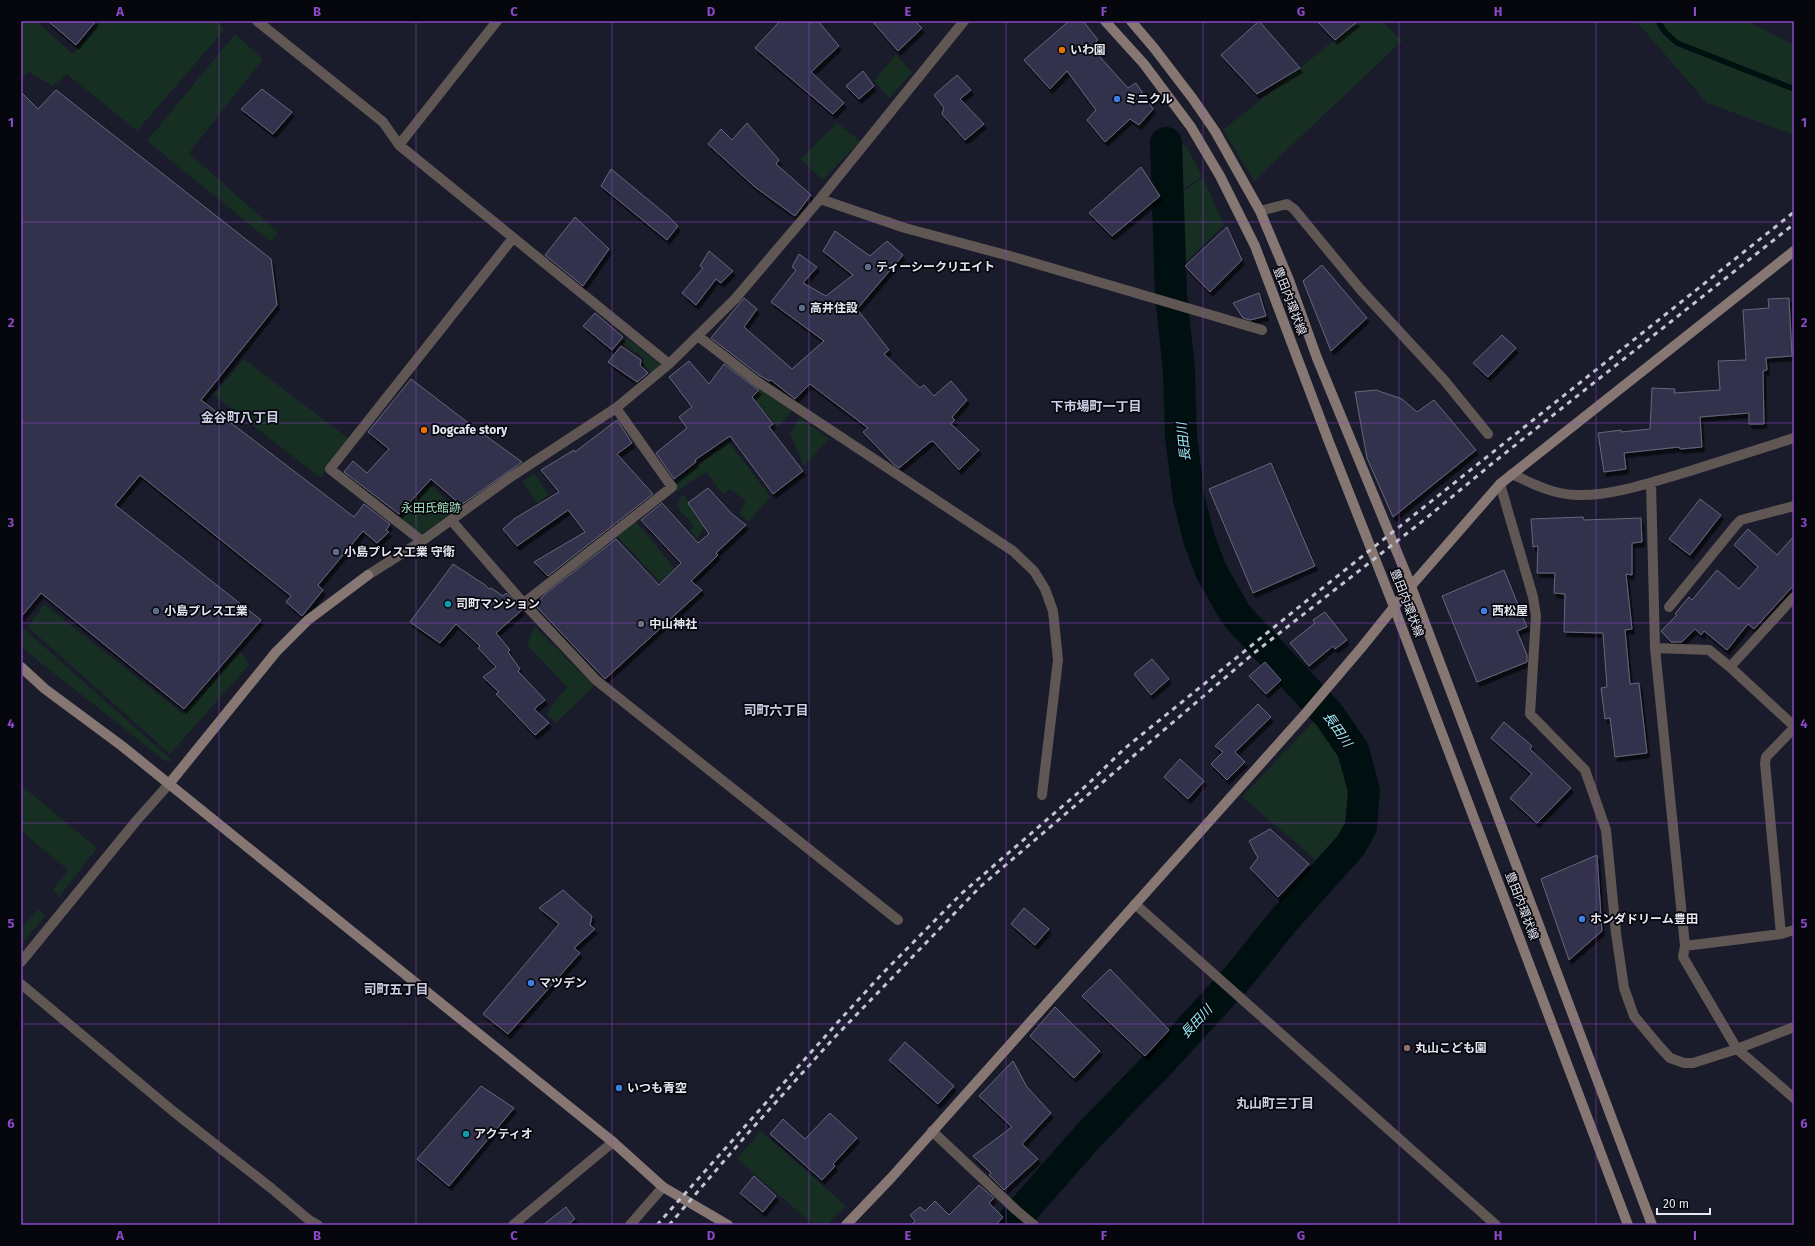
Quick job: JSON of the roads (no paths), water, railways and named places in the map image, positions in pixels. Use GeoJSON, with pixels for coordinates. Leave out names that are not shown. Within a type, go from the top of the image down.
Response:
{"type":"FeatureCollection","features":[{"type":"Feature","properties":{"kind":"street"},"geometry":{"type":"LineString","coordinates":[[257,21],[383,122],[399,145],[669,364]]}},
{"type":"Feature","properties":{"kind":"street"},"geometry":{"type":"LineString","coordinates":[[399,145],[497,21]]}},
{"type":"Feature","properties":{"kind":"street"},"geometry":{"type":"LineString","coordinates":[[21,962],[137,820],[169,784],[276,652],[308,620],[368,575],[422,541],[509,478],[616,408],[669,364],[735,299],[820,199],[964,21]]}},
{"type":"Feature","properties":{"kind":"street","name":"豊田内環状線"},"geometry":{"type":"LineString","coordinates":[[1105,21],[1144,64],[1191,127],[1220,176],[1255,246],[1329,442],[1394,607],[1628,1225]]}},
{"type":"Feature","properties":{"kind":"street","name":"豊田内環状線"},"geometry":{"type":"LineString","coordinates":[[1131,21],[1158,53],[1215,131],[1260,211],[1289,280],[1317,358],[1411,586],[1652,1225]]}},
{"type":"Feature","properties":{"kind":"street"},"geometry":{"type":"LineString","coordinates":[[820,199],[906,228],[1017,258],[1262,330]]}},
{"type":"Feature","properties":{"kind":"street"},"geometry":{"type":"LineString","coordinates":[[1260,211],[1287,204],[1294,209],[1360,289],[1444,380],[1488,434]]}},
{"type":"Feature","properties":{"kind":"street"},"geometry":{"type":"LineString","coordinates":[[422,541],[330,468],[513,238]]}},
{"type":"Feature","properties":{"kind":"street"},"geometry":{"type":"LineString","coordinates":[[846,1225],[1305,714],[1411,586],[1500,484],[1794,251]]}},
{"type":"Feature","properties":{"kind":"street"},"geometry":{"type":"LineString","coordinates":[[698,336],[754,380],[1013,552],[1034,571],[1045,589],[1053,610],[1058,660],[1042,795]]}},
{"type":"Feature","properties":{"kind":"street"},"geometry":{"type":"LineString","coordinates":[[524,603],[672,487],[616,408]]}},
{"type":"Feature","properties":{"kind":"street"},"geometry":{"type":"LineString","coordinates":[[1512,474],[1540,487],[1558,493],[1597,495],[1651,483],[1794,438]]}},
{"type":"Feature","properties":{"kind":"street"},"geometry":{"type":"LineString","coordinates":[[1651,483],[1655,648],[1685,946],[1682,957],[1737,1049],[1794,1098]]}},
{"type":"Feature","properties":{"kind":"street"},"geometry":{"type":"LineString","coordinates":[[1500,484],[1533,597],[1536,616],[1530,714],[1585,770],[1606,830],[1616,933],[1624,988],[1634,1016],[1670,1058],[1684,1063],[1693,1063],[1737,1049],[1794,1027]]}},
{"type":"Feature","properties":{"kind":"street"},"geometry":{"type":"LineString","coordinates":[[1669,607],[1741,520],[1794,506]]}},
{"type":"Feature","properties":{"kind":"street"},"geometry":{"type":"LineString","coordinates":[[451,520],[524,603],[596,680],[898,920]]}},
{"type":"Feature","properties":{"kind":"street"},"geometry":{"type":"LineString","coordinates":[[1730,667],[1794,597]]}},
{"type":"Feature","properties":{"kind":"street"},"geometry":{"type":"LineString","coordinates":[[1655,648],[1709,650],[1730,667],[1794,727],[1766,757],[1765,763],[1782,934]]}},
{"type":"Feature","properties":{"kind":"street"},"geometry":{"type":"LineString","coordinates":[[21,668],[45,689],[122,746],[613,1142],[663,1187],[728,1225]]}},
{"type":"Feature","properties":{"kind":"street"},"geometry":{"type":"LineString","coordinates":[[1135,904],[1496,1225]]}},
{"type":"Feature","properties":{"kind":"street"},"geometry":{"type":"LineString","coordinates":[[1685,946],[1782,934],[1794,930]]}},
{"type":"Feature","properties":{"kind":"street"},"geometry":{"type":"LineString","coordinates":[[21,984],[174,1112],[271,1188],[309,1220],[318,1225]]}},
{"type":"Feature","properties":{"kind":"street"},"geometry":{"type":"LineString","coordinates":[[932,1131],[1031,1223]]}},
{"type":"Feature","properties":{"kind":"street"},"geometry":{"type":"LineString","coordinates":[[513,1225],[613,1142]]}},
{"type":"Feature","properties":{"kind":"street"},"geometry":{"type":"LineString","coordinates":[[630,1225],[663,1187]]}},
{"type":"Feature","properties":{"kind":"waterway"},"geometry":{"type":"LineString","coordinates":[[1658,21],[1665,32],[1677,43],[1794,89]]}},
{"type":"Feature","properties":{"kind":"waterway","name":"長田川"},"geometry":{"type":"LineString","coordinates":[[1010,1225],[1089,1135],[1163,1059],[1238,977],[1284,920],[1351,845],[1361,827],[1364,790],[1353,750],[1329,715],[1236,615],[1211,571],[1199,539],[1189,499],[1181,437],[1179,371],[1171,295],[1166,143]]}},
{"type":"Feature","properties":{"kind":"railway"},"geometry":{"type":"LineString","coordinates":[[657,1225],[881,975],[961,894],[1087,785],[1124,749],[1315,594],[1794,212]]}},
{"type":"Feature","properties":{"kind":"railway"},"geometry":{"type":"LineString","coordinates":[[669,1225],[749,1132],[833,1039],[980,887],[1254,653],[1424,520],[1494,462],[1794,224]]}},
{"type":"Feature","properties":{"kind":"place","name":"いわ園"},"geometry":{"type":"Point","coordinates":[1062,50]}},
{"type":"Feature","properties":{"kind":"place","name":"ミニクル"},"geometry":{"type":"Point","coordinates":[1117,99]}},
{"type":"Feature","properties":{"kind":"place","name":"ティーシークリエイト"},"geometry":{"type":"Point","coordinates":[868,267]}},
{"type":"Feature","properties":{"kind":"place","name":"高井住設"},"geometry":{"type":"Point","coordinates":[802,308]}},
{"type":"Feature","properties":{"kind":"place","name":"Dogcafe story"},"geometry":{"type":"Point","coordinates":[424,430]}},
{"type":"Feature","properties":{"kind":"place","name":"小島プレス工業 守衛"},"geometry":{"type":"Point","coordinates":[336,552]}},
{"type":"Feature","properties":{"kind":"place","name":"司町マンション"},"geometry":{"type":"Point","coordinates":[448,604]}},
{"type":"Feature","properties":{"kind":"place","name":"小島プレス工業"},"geometry":{"type":"Point","coordinates":[156,611]}},
{"type":"Feature","properties":{"kind":"place","name":"西松屋"},"geometry":{"type":"Point","coordinates":[1484,611]}},
{"type":"Feature","properties":{"kind":"place","name":"中山神社"},"geometry":{"type":"Point","coordinates":[641,624]}},
{"type":"Feature","properties":{"kind":"place","name":"ホンダドリーム豊田"},"geometry":{"type":"Point","coordinates":[1582,919]}},
{"type":"Feature","properties":{"kind":"place","name":"マツデン"},"geometry":{"type":"Point","coordinates":[531,983]}},
{"type":"Feature","properties":{"kind":"place","name":"丸山こども園"},"geometry":{"type":"Point","coordinates":[1407,1048]}},
{"type":"Feature","properties":{"kind":"place","name":"いつも青空"},"geometry":{"type":"Point","coordinates":[619,1088]}},
{"type":"Feature","properties":{"kind":"place","name":"アクティオ"},"geometry":{"type":"Point","coordinates":[466,1134]}},
{"type":"Feature","properties":{"kind":"district","name":"下市場町一丁目"},"geometry":{"type":"Point","coordinates":[1096,406]}},
{"type":"Feature","properties":{"kind":"district","name":"金谷町八丁目"},"geometry":{"type":"Point","coordinates":[240,417]}},
{"type":"Feature","properties":{"kind":"district","name":"司町六丁目"},"geometry":{"type":"Point","coordinates":[776,710]}},
{"type":"Feature","properties":{"kind":"district","name":"司町五丁目"},"geometry":{"type":"Point","coordinates":[396,989]}},
{"type":"Feature","properties":{"kind":"district","name":"丸山町三丁目"},"geometry":{"type":"Point","coordinates":[1275,1103]}},
{"type":"Feature","properties":{"kind":"park label","name":"永田氏館跡"},"geometry":{"type":"Point","coordinates":[431,508]}}]}
